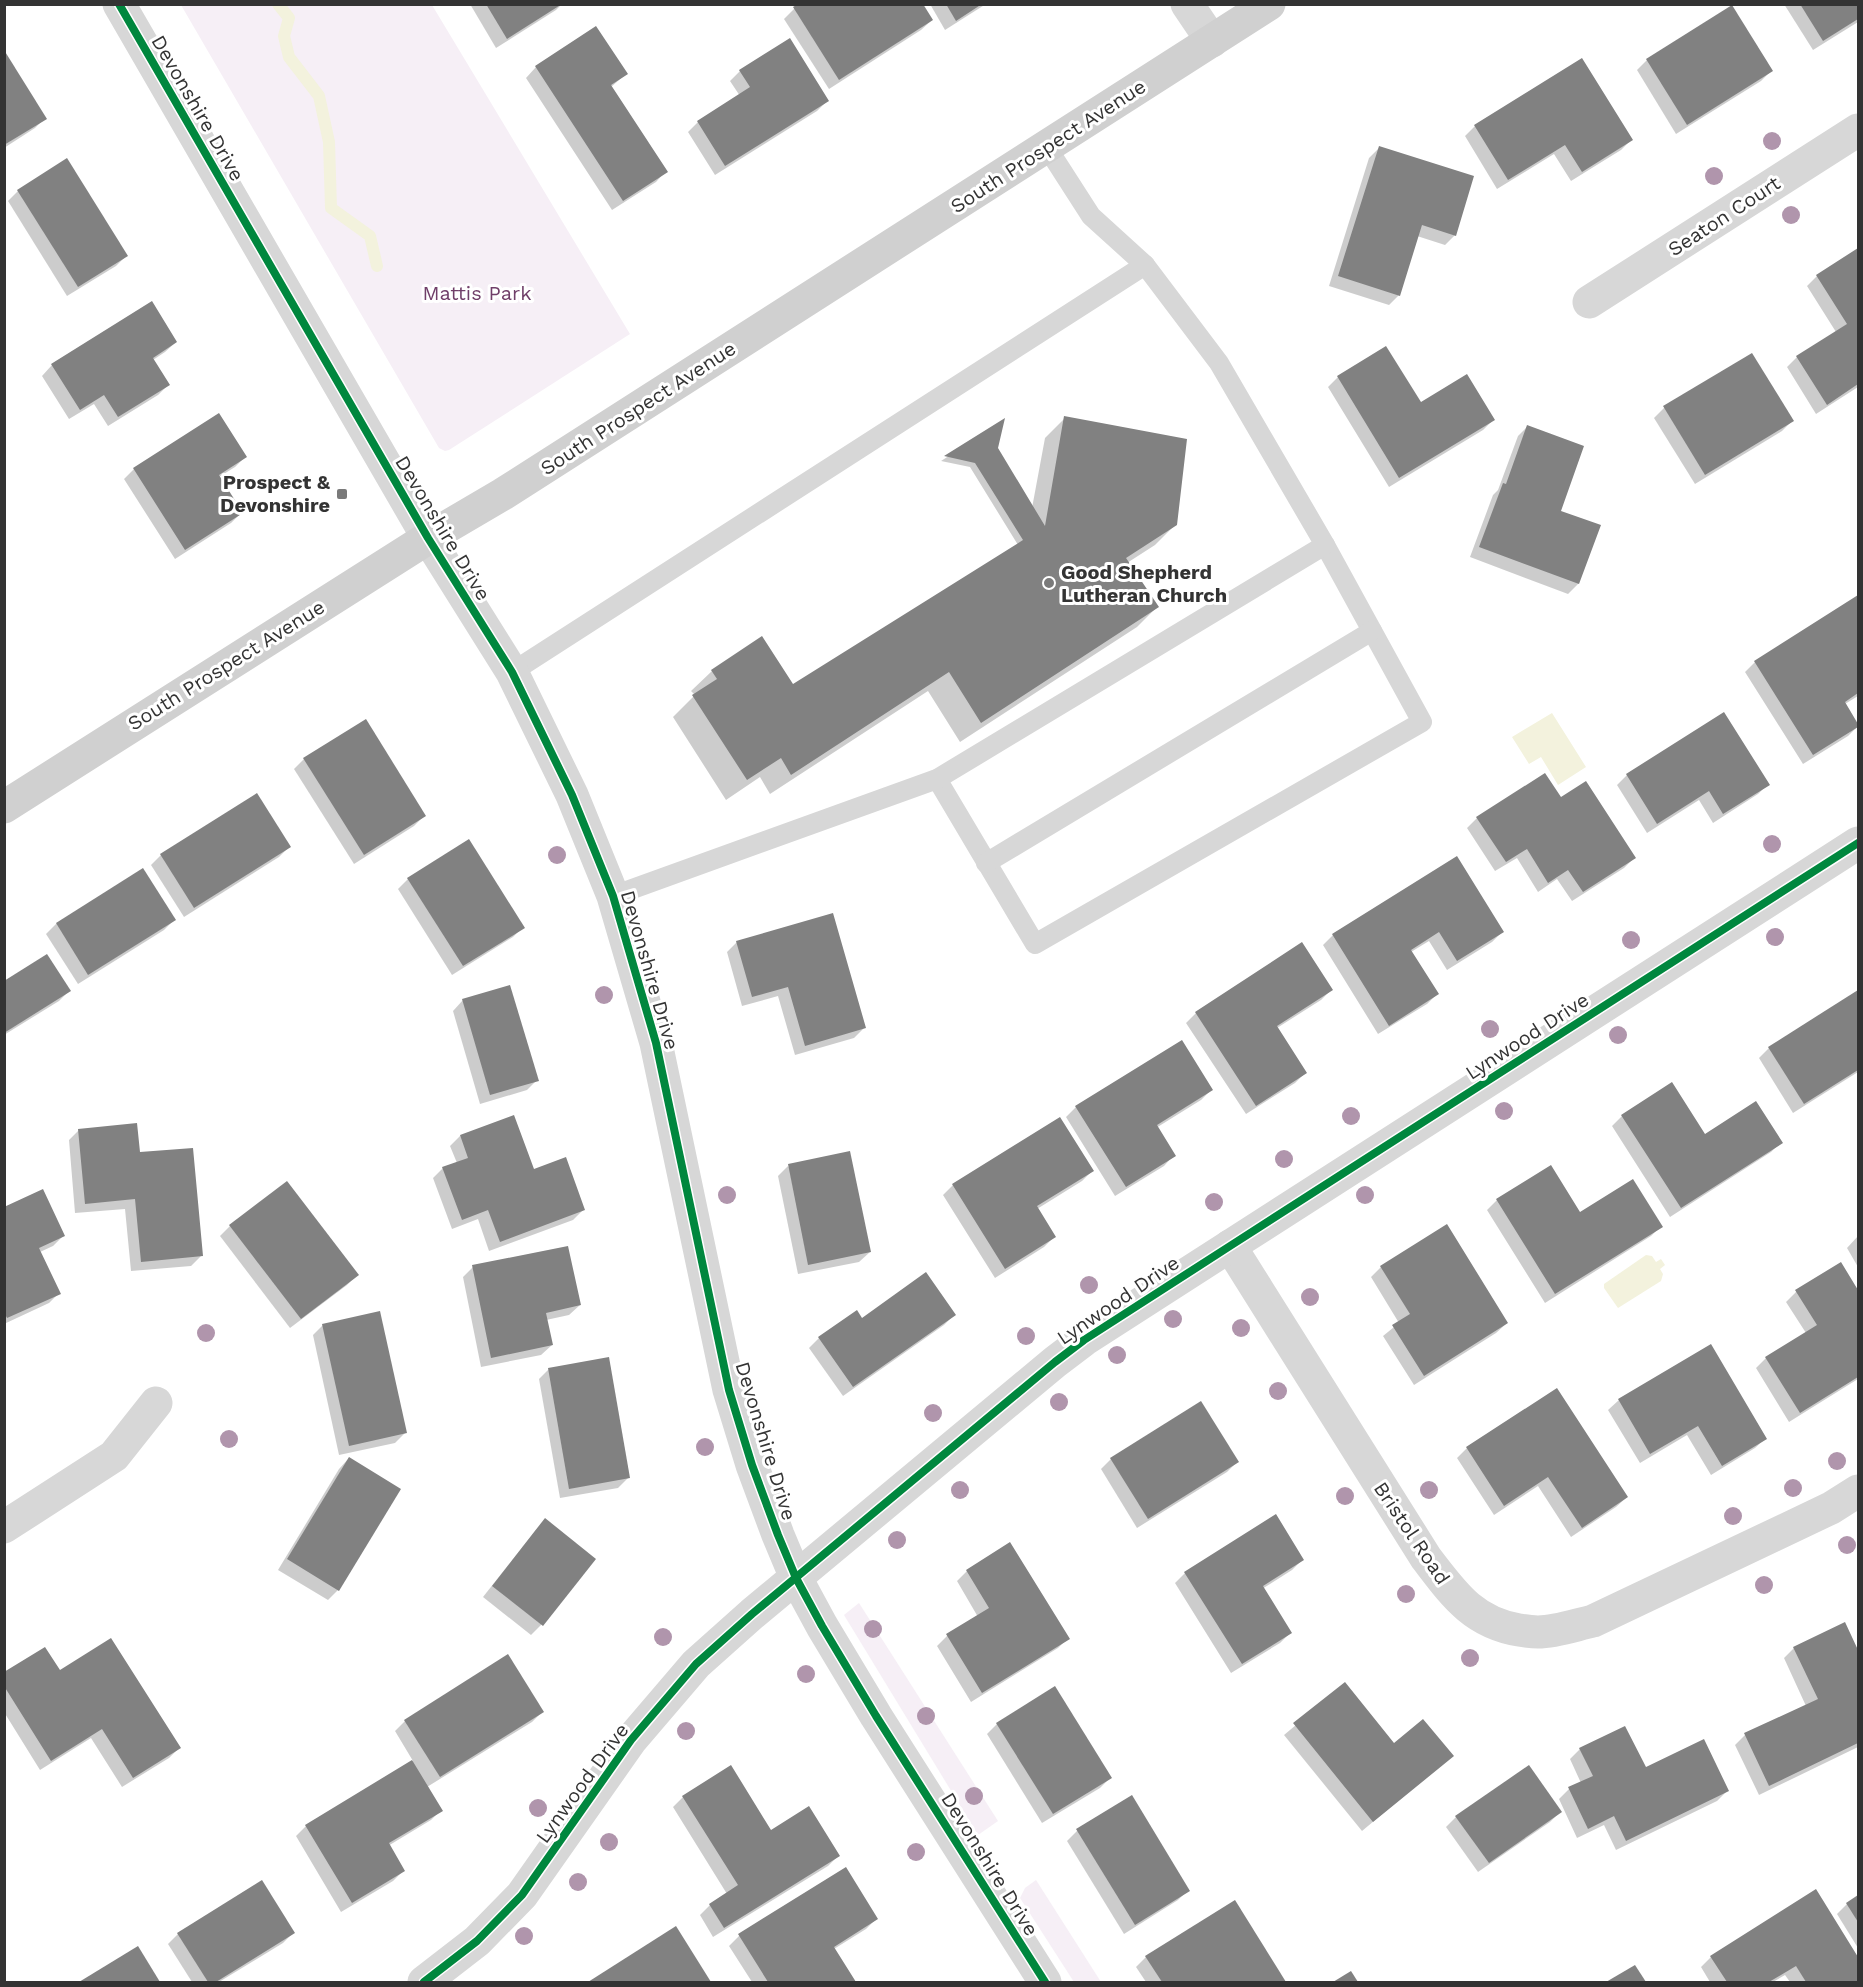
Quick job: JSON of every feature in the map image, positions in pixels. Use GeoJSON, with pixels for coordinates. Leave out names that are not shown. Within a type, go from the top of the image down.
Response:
{"type":"FeatureCollection","features":[{"type":"Feature","properties":{"kind":"main road","name":"South Prospect Avenue"},"geometry":{"type":"LineString","coordinates":[[4,807],[428,538],[503,494],[1269,4]]}},
{"type":"Feature","properties":{"kind":"street","name":"Devonshire Drive"},"geometry":{"type":"LineString","coordinates":[[119,4],[428,538],[512,672],[572,795],[613,896],[656,1043],[729,1390],[752,1465],[778,1535],[796,1578],[822,1626],[876,1716],[1045,1983]]}},
{"type":"Feature","properties":{"kind":"street"},"geometry":{"type":"LineString","coordinates":[[1187,4],[1212,41]]}},
{"type":"Feature","properties":{"kind":"street","name":"Seaton Court"},"geometry":{"type":"LineString","coordinates":[[1589,302],[1858,130]]}},
{"type":"Feature","properties":{"kind":"street","name":"Lynwood Drive"},"geometry":{"type":"LineString","coordinates":[[424,1983],[477,1941],[522,1895],[631,1740],[696,1664],[752,1614],[1055,1362],[1084,1340],[1858,843]]}},
{"type":"Feature","properties":{"kind":"street","name":"Bristol Road"},"geometry":{"type":"LineString","coordinates":[[1230,1246],[1426,1558],[1455,1597],[1476,1614],[1503,1627],[1537,1632],[1593,1621],[1831,1508],[1858,1491]]}},
{"type":"Feature","properties":{"kind":"street"},"geometry":{"type":"LineString","coordinates":[[4,1527],[114,1456],[156,1403]]}},
{"type":"Feature","properties":{"kind":"lane"},"geometry":{"type":"LineString","coordinates":[[937,779],[1035,944],[1422,722],[1325,546],[1219,363],[1145,265],[1090,216],[1046,146]]}},
{"type":"Feature","properties":{"kind":"lane"},"geometry":{"type":"LineString","coordinates":[[512,672],[1145,265]]}},
{"type":"Feature","properties":{"kind":"lane"},"geometry":{"type":"LineString","coordinates":[[613,896],[937,779],[1325,546]]}},
{"type":"Feature","properties":{"kind":"lane"},"geometry":{"type":"LineString","coordinates":[[987,863],[1372,632]]}},
{"type":"Feature","properties":{"kind":"green space","name":"Mattis Park"},"geometry":{"type":"Polygon","coordinates":[[[181,5],[432,5],[630,334],[449,450],[439,448],[181,5]]]}},
{"type":"Feature","properties":{"kind":"green space"},"geometry":{"type":"Polygon","coordinates":[[[859,1603],[998,1821],[978,1835],[844,1615],[859,1603]]]}},
{"type":"Feature","properties":{"kind":"green space"},"geometry":{"type":"Polygon","coordinates":[[[1036,1880],[1101,1982],[1074,1982],[1020,1898],[1025,1888],[1036,1880]]]}},
{"type":"Feature","properties":{"kind":"shaded area"},"geometry":{"type":"Polygon","coordinates":[[[1552,713],[1586,767],[1558,785],[1541,757],[1529,764],[1512,737],[1552,713]]]}},
{"type":"Feature","properties":{"kind":"shaded area"},"geometry":{"type":"Polygon","coordinates":[[[1646,1255],[1652,1256],[1656,1262],[1661,1259],[1665,1265],[1660,1269],[1663,1274],[1661,1281],[1618,1308],[1604,1288],[1604,1284],[1646,1255]]]}},
{"type":"Feature","properties":{"kind":"building"},"geometry":{"type":"Polygon","coordinates":[[[486,4],[562,4],[507,39],[486,4]]]}},
{"type":"Feature","properties":{"kind":"building"},"geometry":{"type":"Polygon","coordinates":[[[798,4],[923,4],[933,20],[839,80],[793,7],[798,4]]]}},
{"type":"Feature","properties":{"kind":"building"},"geometry":{"type":"Polygon","coordinates":[[[946,4],[982,4],[956,21],[946,4]]]}},
{"type":"Feature","properties":{"kind":"building"},"geometry":{"type":"Polygon","coordinates":[[[1800,4],[1858,4],[1858,19],[1823,41],[1800,4]]]}},
{"type":"Feature","properties":{"kind":"building"},"geometry":{"type":"Polygon","coordinates":[[[1732,5],[1773,71],[1687,125],[1646,59],[1732,5]]]}},
{"type":"Feature","properties":{"kind":"building"},"geometry":{"type":"Polygon","coordinates":[[[596,26],[628,74],[611,85],[668,172],[623,201],[535,66],[596,26]]]}},
{"type":"Feature","properties":{"kind":"building"},"geometry":{"type":"Polygon","coordinates":[[[790,38],[829,101],[725,166],[697,121],[750,87],[739,70],[790,38]]]}},
{"type":"Feature","properties":{"kind":"building"},"geometry":{"type":"Polygon","coordinates":[[[4,50],[47,119],[4,145],[4,50]]]}},
{"type":"Feature","properties":{"kind":"building"},"geometry":{"type":"Polygon","coordinates":[[[1582,58],[1633,140],[1582,172],[1565,145],[1508,180],[1474,125],[1582,58]]]}},
{"type":"Feature","properties":{"kind":"building"},"geometry":{"type":"Polygon","coordinates":[[[1379,146],[1474,176],[1456,236],[1422,225],[1400,296],[1338,276],[1379,146]]]}},
{"type":"Feature","properties":{"kind":"building"},"geometry":{"type":"Polygon","coordinates":[[[67,158],[128,256],[78,287],[17,190],[67,158]]]}},
{"type":"Feature","properties":{"kind":"building"},"geometry":{"type":"Polygon","coordinates":[[[1858,248],[1858,384],[1827,405],[1796,356],[1847,324],[1816,275],[1858,248]]]}},
{"type":"Feature","properties":{"kind":"building"},"geometry":{"type":"Polygon","coordinates":[[[152,301],[177,342],[153,358],[170,385],[118,417],[104,395],[80,410],[51,364],[152,301]]]}},
{"type":"Feature","properties":{"kind":"building"},"geometry":{"type":"Polygon","coordinates":[[[1386,346],[1421,402],[1467,374],[1495,420],[1399,478],[1337,376],[1386,346]]]}},
{"type":"Feature","properties":{"kind":"building"},"geometry":{"type":"Polygon","coordinates":[[[1752,353],[1794,421],[1705,475],[1663,406],[1752,353]]]}},
{"type":"Feature","properties":{"kind":"building"},"geometry":{"type":"Polygon","coordinates":[[[219,413],[247,457],[219,475],[243,513],[185,550],[133,468],[219,413]]]}},
{"type":"Feature","properties":{"kind":"building","name":"Good Shepherd Lutheran Church"},"geometry":{"type":"Polygon","coordinates":[[[1064,416],[1187,439],[1177,525],[1126,558],[1159,607],[981,723],[949,672],[791,775],[781,758],[747,780],[692,695],[717,679],[711,670],[762,636],[793,684],[1023,540],[975,463],[944,456],[1005,418],[998,448],[1045,526],[1064,416]]]}},
{"type":"Feature","properties":{"kind":"building"},"geometry":{"type":"Polygon","coordinates":[[[1527,425],[1584,446],[1561,511],[1601,525],[1579,584],[1479,547],[1503,483],[1506,484],[1527,425]]]}},
{"type":"Feature","properties":{"kind":"building"},"geometry":{"type":"Polygon","coordinates":[[[1858,595],[1858,693],[1845,702],[1858,727],[1813,755],[1754,661],[1858,595]]]}},
{"type":"Feature","properties":{"kind":"building"},"geometry":{"type":"Polygon","coordinates":[[[1724,712],[1770,785],[1723,814],[1709,791],[1657,824],[1626,774],[1724,712]]]}},
{"type":"Feature","properties":{"kind":"building"},"geometry":{"type":"Polygon","coordinates":[[[366,719],[426,816],[364,855],[303,758],[366,719]]]}},
{"type":"Feature","properties":{"kind":"building"},"geometry":{"type":"Polygon","coordinates":[[[1545,773],[1561,797],[1586,781],[1636,858],[1583,892],[1568,870],[1548,883],[1527,849],[1506,862],[1476,817],[1545,773]]]}},
{"type":"Feature","properties":{"kind":"building"},"geometry":{"type":"Polygon","coordinates":[[[257,793],[291,847],[194,908],[160,854],[257,793]]]}},
{"type":"Feature","properties":{"kind":"building"},"geometry":{"type":"Polygon","coordinates":[[[469,839],[525,928],[463,966],[407,878],[469,839]]]}},
{"type":"Feature","properties":{"kind":"building"},"geometry":{"type":"Polygon","coordinates":[[[1457,856],[1504,932],[1457,961],[1439,932],[1411,950],[1439,994],[1389,1026],[1332,934],[1457,856]]]}},
{"type":"Feature","properties":{"kind":"building"},"geometry":{"type":"Polygon","coordinates":[[[143,868],[176,920],[88,975],[56,923],[143,868]]]}},
{"type":"Feature","properties":{"kind":"building"},"geometry":{"type":"Polygon","coordinates":[[[833,913],[866,1028],[805,1046],[788,987],[752,997],[736,941],[833,913]]]}},
{"type":"Feature","properties":{"kind":"building"},"geometry":{"type":"Polygon","coordinates":[[[1302,942],[1333,990],[1277,1026],[1307,1073],[1256,1106],[1195,1012],[1302,942]]]}},
{"type":"Feature","properties":{"kind":"building"},"geometry":{"type":"Polygon","coordinates":[[[47,954],[71,991],[4,1033],[4,981],[47,954]]]}},
{"type":"Feature","properties":{"kind":"building"},"geometry":{"type":"Polygon","coordinates":[[[510,985],[539,1081],[490,1095],[462,999],[510,985]]]}},
{"type":"Feature","properties":{"kind":"building"},"geometry":{"type":"Polygon","coordinates":[[[1858,990],[1858,1070],[1804,1104],[1768,1047],[1858,990]]]}},
{"type":"Feature","properties":{"kind":"building"},"geometry":{"type":"Polygon","coordinates":[[[1182,1040],[1213,1090],[1157,1125],[1176,1156],[1126,1187],[1075,1106],[1182,1040]]]}},
{"type":"Feature","properties":{"kind":"building"},"geometry":{"type":"Polygon","coordinates":[[[1672,1082],[1705,1134],[1756,1101],[1783,1143],[1681,1208],[1621,1115],[1672,1082]]]}},
{"type":"Feature","properties":{"kind":"building"},"geometry":{"type":"Polygon","coordinates":[[[514,1115],[534,1169],[566,1157],[585,1210],[500,1242],[488,1210],[462,1220],[442,1167],[468,1158],[460,1135],[514,1115]]]}},
{"type":"Feature","properties":{"kind":"building"},"geometry":{"type":"Polygon","coordinates":[[[1060,1117],[1094,1171],[1037,1206],[1056,1237],[1005,1269],[952,1184],[1060,1117]]]}},
{"type":"Feature","properties":{"kind":"building"},"geometry":{"type":"Polygon","coordinates":[[[137,1123],[140,1152],[193,1148],[203,1256],[141,1262],[135,1199],[85,1204],[78,1129],[137,1123]]]}},
{"type":"Feature","properties":{"kind":"building"},"geometry":{"type":"Polygon","coordinates":[[[850,1151],[871,1252],[808,1265],[788,1164],[850,1151]]]}},
{"type":"Feature","properties":{"kind":"building"},"geometry":{"type":"Polygon","coordinates":[[[1551,1165],[1580,1212],[1633,1179],[1663,1227],[1555,1294],[1496,1199],[1551,1165]]]}},
{"type":"Feature","properties":{"kind":"building"},"geometry":{"type":"Polygon","coordinates":[[[287,1181],[359,1275],[301,1319],[229,1225],[287,1181]]]}},
{"type":"Feature","properties":{"kind":"building"},"geometry":{"type":"Polygon","coordinates":[[[43,1189],[65,1236],[39,1248],[61,1294],[7,1318],[4,1312],[4,1207],[43,1189]]]}},
{"type":"Feature","properties":{"kind":"building"},"geometry":{"type":"Polygon","coordinates":[[[1447,1224],[1508,1323],[1424,1376],[1392,1325],[1410,1314],[1380,1266],[1447,1224]]]}},
{"type":"Feature","properties":{"kind":"building"},"geometry":{"type":"Polygon","coordinates":[[[568,1246],[581,1305],[546,1313],[553,1345],[491,1358],[472,1265],[568,1246]]]}},
{"type":"Feature","properties":{"kind":"building"},"geometry":{"type":"Polygon","coordinates":[[[1841,1262],[1858,1290],[1858,1377],[1800,1413],[1765,1357],[1817,1325],[1795,1290],[1841,1262]]]}},
{"type":"Feature","properties":{"kind":"building"},"geometry":{"type":"Polygon","coordinates":[[[926,1272],[956,1315],[853,1387],[818,1337],[857,1310],[862,1318],[926,1272]]]}},
{"type":"Feature","properties":{"kind":"building"},"geometry":{"type":"Polygon","coordinates":[[[380,1311],[407,1433],[349,1446],[322,1324],[380,1311]]]}},
{"type":"Feature","properties":{"kind":"building"},"geometry":{"type":"Polygon","coordinates":[[[1711,1344],[1767,1439],[1722,1466],[1698,1426],[1650,1454],[1618,1399],[1711,1344]]]}},
{"type":"Feature","properties":{"kind":"building"},"geometry":{"type":"Polygon","coordinates":[[[609,1357],[630,1478],[569,1489],[548,1368],[609,1357]]]}},
{"type":"Feature","properties":{"kind":"building"},"geometry":{"type":"Polygon","coordinates":[[[1557,1388],[1628,1497],[1582,1528],[1548,1477],[1504,1506],[1466,1447],[1557,1388]]]}},
{"type":"Feature","properties":{"kind":"building"},"geometry":{"type":"Polygon","coordinates":[[[1201,1401],[1239,1462],[1148,1519],[1110,1458],[1201,1401]]]}},
{"type":"Feature","properties":{"kind":"building"},"geometry":{"type":"Polygon","coordinates":[[[349,1457],[401,1489],[339,1591],[287,1559],[349,1457]]]}},
{"type":"Feature","properties":{"kind":"building"},"geometry":{"type":"Polygon","coordinates":[[[1276,1514],[1304,1560],[1263,1586],[1292,1633],[1242,1664],[1184,1572],[1276,1514]]]}},
{"type":"Feature","properties":{"kind":"building"},"geometry":{"type":"Polygon","coordinates":[[[545,1518],[596,1559],[543,1626],[492,1586],[545,1518]]]}},
{"type":"Feature","properties":{"kind":"building"},"geometry":{"type":"Polygon","coordinates":[[[1010,1542],[1070,1639],[982,1693],[946,1634],[989,1608],[966,1570],[1010,1542]]]}},
{"type":"Feature","properties":{"kind":"building"},"geometry":{"type":"Polygon","coordinates":[[[1845,1622],[1858,1650],[1858,1743],[1769,1786],[1744,1733],[1818,1699],[1793,1647],[1845,1622]]]}},
{"type":"Feature","properties":{"kind":"building"},"geometry":{"type":"Polygon","coordinates":[[[111,1638],[181,1748],[133,1778],[102,1729],[51,1761],[4,1686],[4,1672],[45,1647],[60,1670],[111,1638]]]}},
{"type":"Feature","properties":{"kind":"building"},"geometry":{"type":"Polygon","coordinates":[[[508,1654],[544,1712],[440,1777],[404,1720],[508,1654]]]}},
{"type":"Feature","properties":{"kind":"building"},"geometry":{"type":"Polygon","coordinates":[[[1345,1682],[1394,1743],[1423,1719],[1454,1756],[1373,1822],[1293,1723],[1345,1682]]]}},
{"type":"Feature","properties":{"kind":"building"},"geometry":{"type":"Polygon","coordinates":[[[1055,1686],[1112,1778],[1053,1814],[996,1723],[1055,1686]]]}},
{"type":"Feature","properties":{"kind":"building"},"geometry":{"type":"Polygon","coordinates":[[[1625,1726],[1646,1767],[1704,1739],[1729,1791],[1626,1841],[1614,1816],[1588,1829],[1568,1787],[1593,1776],[1579,1748],[1625,1726]]]}},
{"type":"Feature","properties":{"kind":"building"},"geometry":{"type":"Polygon","coordinates":[[[412,1760],[443,1811],[389,1843],[405,1871],[352,1903],[305,1825],[412,1760]]]}},
{"type":"Feature","properties":{"kind":"building"},"geometry":{"type":"Polygon","coordinates":[[[731,1765],[771,1830],[809,1806],[840,1856],[724,1928],[709,1904],[738,1885],[682,1796],[731,1765]]]}},
{"type":"Feature","properties":{"kind":"building"},"geometry":{"type":"Polygon","coordinates":[[[1529,1765],[1562,1812],[1489,1863],[1455,1816],[1529,1765]]]}},
{"type":"Feature","properties":{"kind":"building"},"geometry":{"type":"Polygon","coordinates":[[[1132,1795],[1190,1891],[1135,1925],[1076,1829],[1132,1795]]]}},
{"type":"Feature","properties":{"kind":"building"},"geometry":{"type":"Polygon","coordinates":[[[846,1867],[878,1919],[834,1947],[856,1982],[768,1982],[738,1934],[846,1867]]]}},
{"type":"Feature","properties":{"kind":"building"},"geometry":{"type":"Polygon","coordinates":[[[262,1880],[295,1933],[216,1982],[208,1982],[177,1933],[262,1880]]]}},
{"type":"Feature","properties":{"kind":"building"},"geometry":{"type":"Polygon","coordinates":[[[1816,1889],[1858,1957],[1858,1982],[1806,1982],[1796,1966],[1769,1982],[1727,1982],[1710,1956],[1816,1889]]]}},
{"type":"Feature","properties":{"kind":"building"},"geometry":{"type":"Polygon","coordinates":[[[1858,1895],[1858,1922],[1846,1903],[1858,1895]]]}},
{"type":"Feature","properties":{"kind":"building"},"geometry":{"type":"Polygon","coordinates":[[[1235,1900],[1286,1982],[1162,1982],[1145,1956],[1235,1900]]]}},
{"type":"Feature","properties":{"kind":"building"},"geometry":{"type":"Polygon","coordinates":[[[676,1926],[711,1982],[588,1982],[676,1926]]]}},
{"type":"Feature","properties":{"kind":"building"},"geometry":{"type":"Polygon","coordinates":[[[138,1946],[160,1982],[79,1982],[138,1946]]]}},
{"type":"Feature","properties":{"kind":"building"},"geometry":{"type":"Polygon","coordinates":[[[1635,1965],[1646,1982],[1606,1982],[1635,1965]]]}},
{"type":"Feature","properties":{"kind":"building"},"geometry":{"type":"Polygon","coordinates":[[[1351,1971],[1358,1982],[1333,1982],[1351,1971]]]}},
{"type":"Feature","properties":{"kind":"waterway"},"geometry":{"type":"LineString","coordinates":[[278,4],[289,18],[284,36],[289,57],[319,96],[329,142],[331,208],[370,236],[377,266]]}},
{"type":"Feature","properties":{"kind":"cycle path"},"geometry":{"type":"LineString","coordinates":[[119,4],[428,538],[512,672],[572,795],[613,896],[656,1043],[729,1390],[752,1465],[778,1535],[796,1578],[822,1626],[876,1716],[1045,1982]]}},
{"type":"Feature","properties":{"kind":"cycle path"},"geometry":{"type":"LineString","coordinates":[[424,1982],[477,1941],[522,1895],[631,1740],[696,1664],[752,1614],[1055,1362],[1084,1340],[1858,843]]}},
{"type":"Feature","properties":{"kind":"place","name":"Prospect & Devonshire"},"geometry":{"type":"Point","coordinates":[342,494]}},
{"type":"Feature","properties":{"kind":"place","name":"Good Shepherd Lutheran Church"},"geometry":{"type":"Point","coordinates":[1049,583]}}]}
